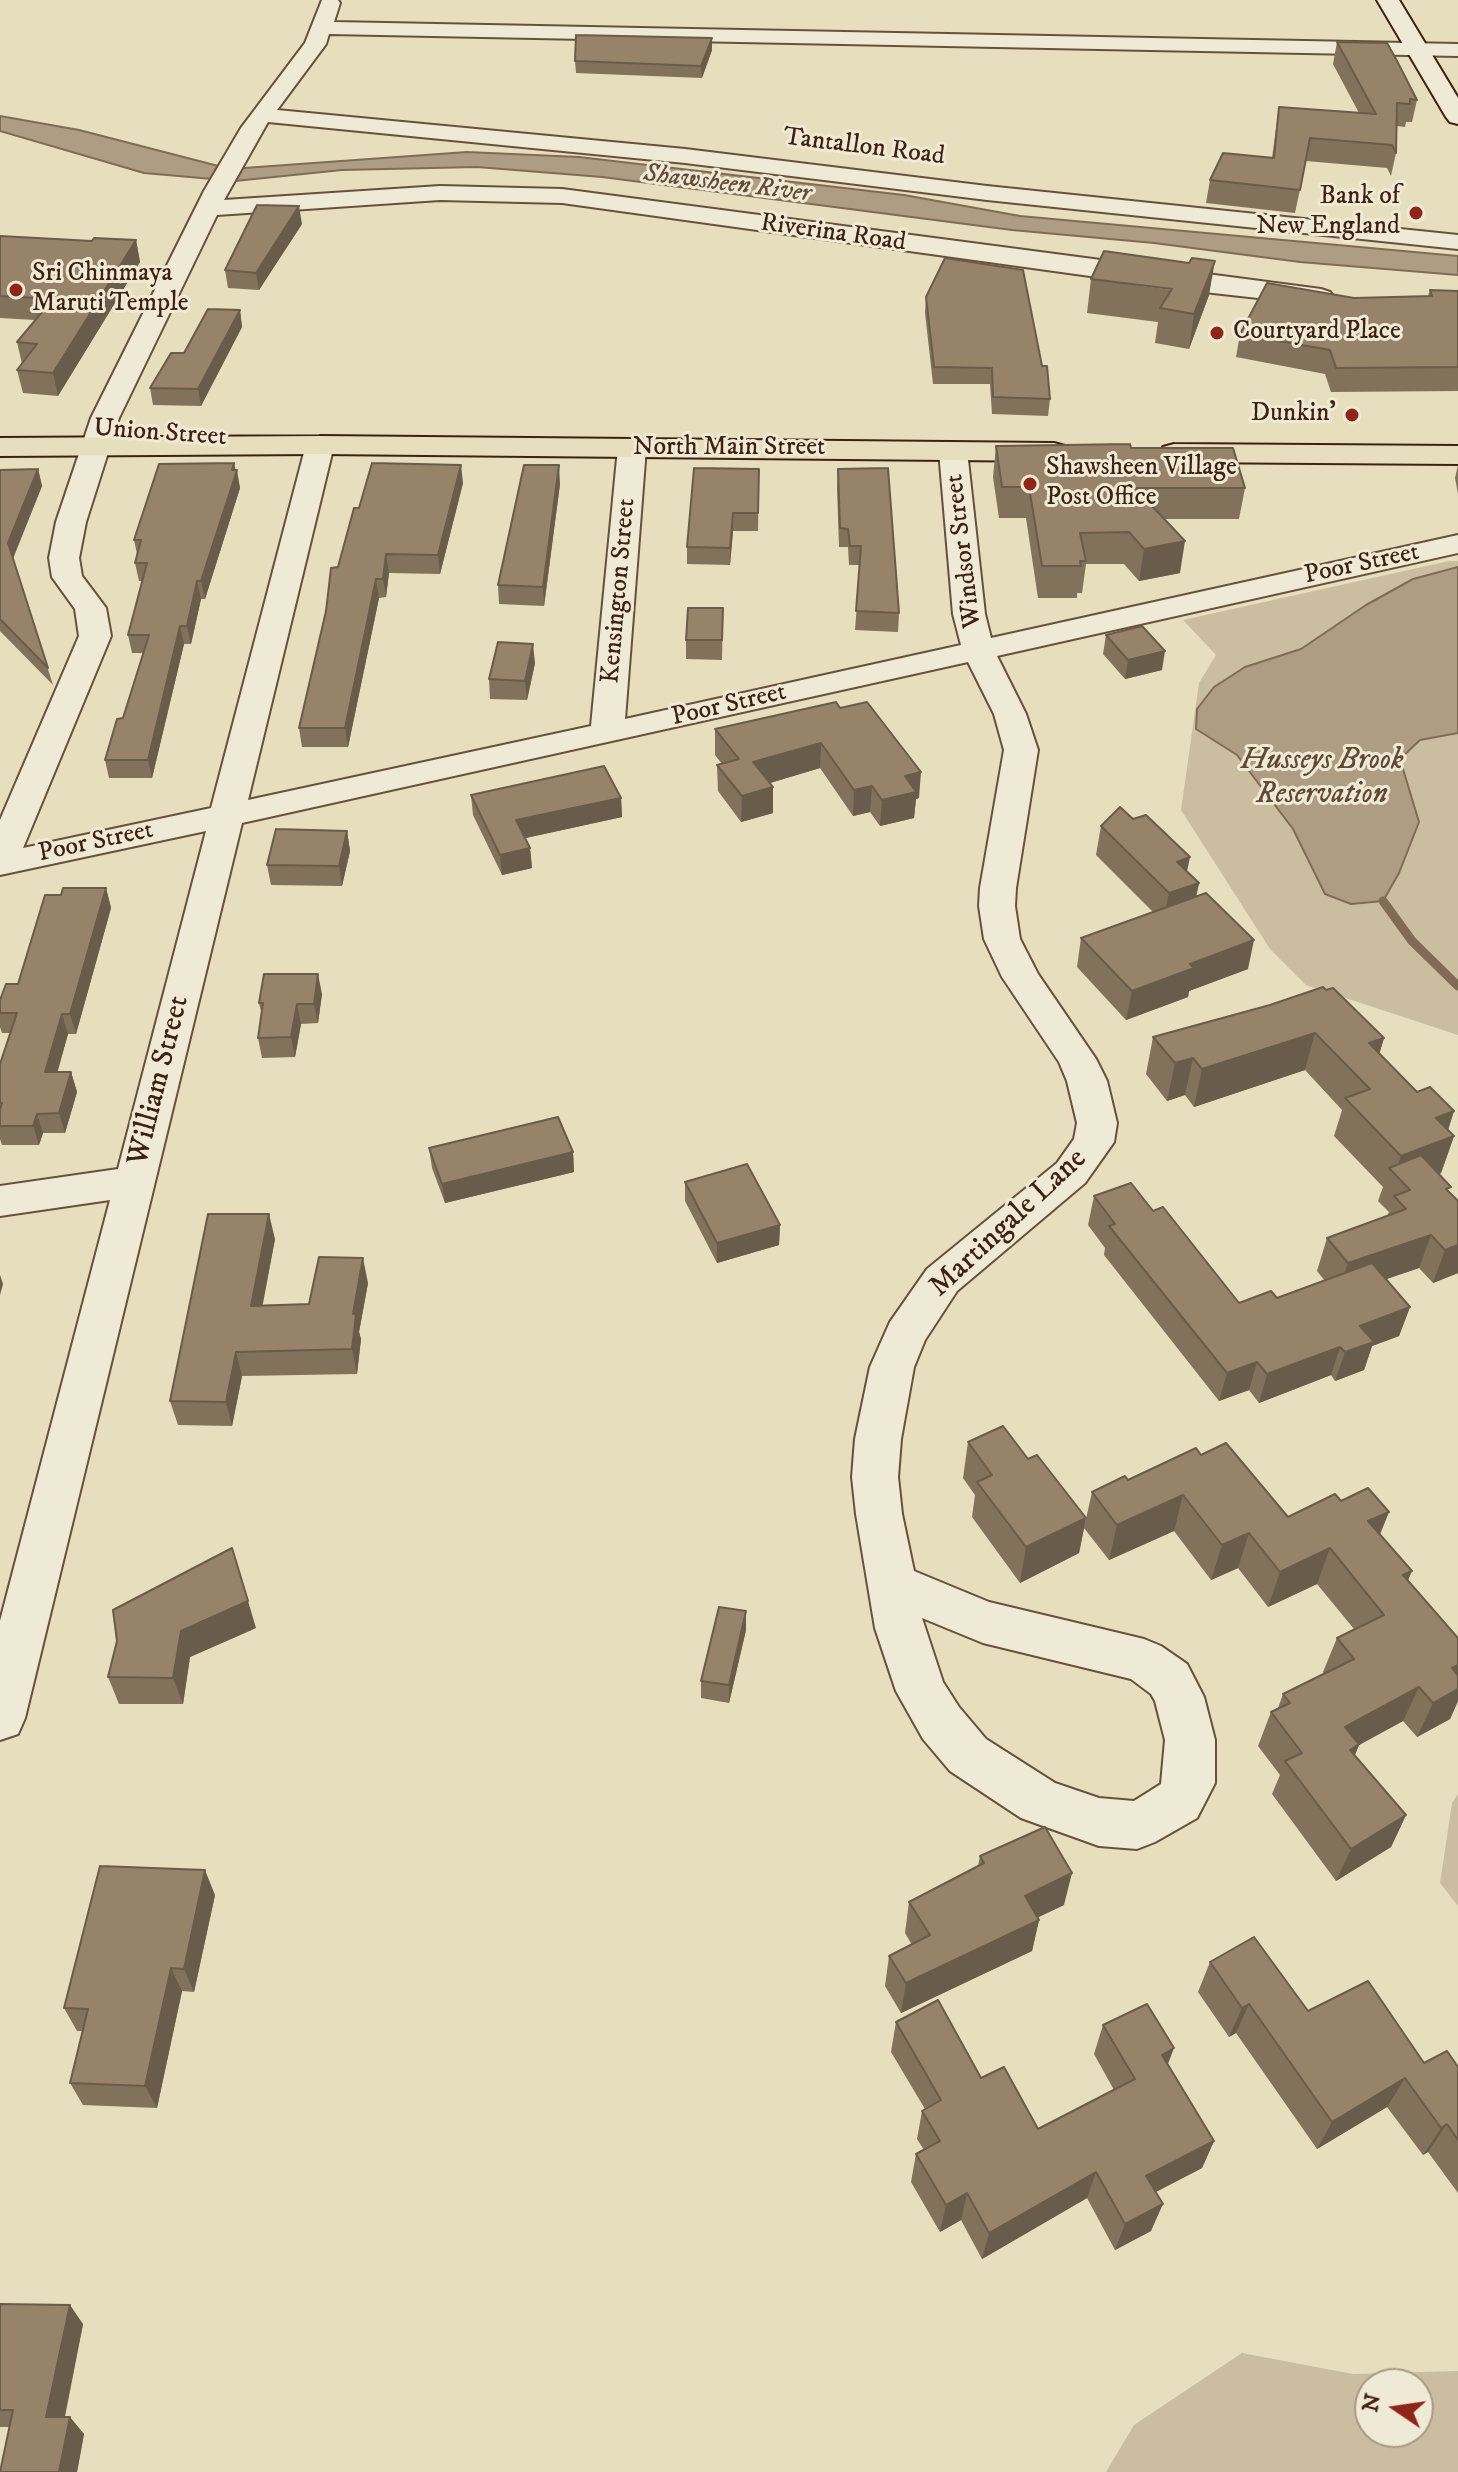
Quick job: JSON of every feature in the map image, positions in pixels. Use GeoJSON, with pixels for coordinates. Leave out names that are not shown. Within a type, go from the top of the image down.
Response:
{"type":"FeatureCollection","features":[{"type":"Feature","properties":{"kind":"main road"},"geometry":{"type":"LineString","coordinates":[[1388,0],[1458,117]]}},
{"type":"Feature","properties":{"kind":"main road","name":"Union Street"},"geometry":{"type":"LineString","coordinates":[[0,423],[98,438]]}},
{"type":"Feature","properties":{"kind":"main road","name":"North Main Street"},"geometry":{"type":"LineString","coordinates":[[0,447],[98,438],[320,445],[1082,452]]}},
{"type":"Feature","properties":{"kind":"main road"},"geometry":{"type":"LineString","coordinates":[[1150,452],[1458,455]]}},
{"type":"Feature","properties":{"kind":"street"},"geometry":{"type":"LineString","coordinates":[[0,862],[95,636],[90,608],[67,577],[64,558],[71,522],[98,438],[210,202],[239,149],[311,52],[332,0]]}},
{"type":"Feature","properties":{"kind":"street"},"geometry":{"type":"LineString","coordinates":[[321,28],[1458,50]]}},
{"type":"Feature","properties":{"kind":"street","name":"Tantallon Road"},"geometry":{"type":"LineString","coordinates":[[262,115],[685,156],[973,191],[1458,242]]}},
{"type":"Feature","properties":{"kind":"street","name":"Riverina Road"},"geometry":{"type":"LineString","coordinates":[[210,202],[440,193],[562,196],[1213,285],[1341,298]]}},
{"type":"Feature","properties":{"kind":"street","name":"William Street"},"geometry":{"type":"LineString","coordinates":[[0,1718],[320,445]]}},
{"type":"Feature","properties":{"kind":"street","name":"Kensington Street"},"geometry":{"type":"LineString","coordinates":[[607,733],[632,448]]}},
{"type":"Feature","properties":{"kind":"street","name":"Windsor Street"},"geometry":{"type":"LineString","coordinates":[[953,451],[969,614],[978,650]]}},
{"type":"Feature","properties":{"kind":"street","name":"Poor Street"},"geometry":{"type":"LineString","coordinates":[[0,862],[607,733],[1458,544]]}},
{"type":"Feature","properties":{"kind":"street","name":"Martingale Lane"},"geometry":{"type":"LineString","coordinates":[[893,1584],[971,1618],[1127,1656],[1158,1669],[1169,1679],[1179,1697],[1190,1740],[1189,1783],[1179,1801],[1137,1825],[1099,1822],[1039,1801],[968,1755],[941,1723],[921,1691],[899,1628],[879,1514],[875,1477],[884,1401],[892,1367],[905,1334],[942,1280],[1071,1173],[1094,1142],[1097,1123],[1087,1081],[1077,1059],[1021,977],[1002,939],[997,906],[998,888],[1021,750],[1010,714],[978,650]]}},
{"type":"Feature","properties":{"kind":"street"},"geometry":{"type":"LineString","coordinates":[[0,1201],[135,1181]]}},
{"type":"Feature","properties":{"kind":"green space","name":"Husseys Brook Reservation"},"geometry":{"type":"Polygon","coordinates":[[[1458,561],[1458,1035],[1306,985],[1270,949],[1181,810],[1199,683],[1216,655],[1183,620],[1458,561]]]}},
{"type":"Feature","properties":{"kind":"green space"},"geometry":{"type":"Polygon","coordinates":[[[1458,1794],[1458,1906],[1440,1883],[1452,1803],[1458,1794]]]}},
{"type":"Feature","properties":{"kind":"green space"},"geometry":{"type":"Polygon","coordinates":[[[1242,2353],[1354,2374],[1354,2448],[1434,2448],[1434,2372],[1458,2371],[1458,2472],[1106,2472],[1134,2425],[1242,2353]]]}},
{"type":"Feature","properties":{"kind":"water","name":"Shawsheen River"},"geometry":{"type":"Polygon","coordinates":[[[0,116],[79,130],[230,169],[467,152],[579,157],[904,195],[1020,216],[1458,256],[1458,275],[1300,262],[1154,243],[1012,230],[602,177],[477,167],[342,170],[235,181],[144,173],[0,131],[0,116]]]}},
{"type":"Feature","properties":{"kind":"water"},"geometry":{"type":"Polygon","coordinates":[[[1458,567],[1458,733],[1420,740],[1400,759],[1419,822],[1399,873],[1383,901],[1351,904],[1325,894],[1293,829],[1237,755],[1196,729],[1197,709],[1214,687],[1245,667],[1301,649],[1366,605],[1413,579],[1458,567]]]}},
{"type":"Feature","properties":{"kind":"building"},"geometry":{"type":"Polygon","coordinates":[[[576,35],[712,38],[701,66],[575,61],[576,35]]]}},
{"type":"Feature","properties":{"kind":"building"},"geometry":{"type":"Polygon","coordinates":[[[1337,42],[1387,43],[1396,59],[1417,100],[1410,99],[1410,104],[1397,103],[1396,153],[1392,145],[1310,138],[1300,190],[1210,180],[1223,153],[1274,158],[1279,107],[1376,114],[1337,42]]]}},
{"type":"Feature","properties":{"kind":"building"},"geometry":{"type":"Polygon","coordinates":[[[257,205],[299,206],[256,273],[225,270],[257,205]]]}},
{"type":"Feature","properties":{"kind":"building"},"geometry":{"type":"Polygon","coordinates":[[[0,236],[136,240],[53,373],[17,370],[37,344],[17,342],[53,299],[0,296],[0,236]]]}},
{"type":"Feature","properties":{"kind":"building"},"geometry":{"type":"Polygon","coordinates":[[[1104,251],[1189,263],[1192,258],[1215,261],[1194,314],[1160,308],[1172,289],[1091,279],[1104,251]]]}},
{"type":"Feature","properties":{"kind":"building"},"geometry":{"type":"Polygon","coordinates":[[[945,258],[1023,270],[1042,366],[1047,366],[1050,399],[993,397],[992,368],[934,367],[926,297],[945,258]]]}},
{"type":"Feature","properties":{"kind":"building"},"geometry":{"type":"Polygon","coordinates":[[[1267,283],[1354,298],[1432,296],[1430,290],[1458,291],[1458,367],[1336,368],[1330,350],[1240,334],[1267,283]]]}},
{"type":"Feature","properties":{"kind":"building"},"geometry":{"type":"Polygon","coordinates":[[[208,309],[240,310],[198,389],[150,388],[171,353],[184,353],[208,309]]]}},
{"type":"Feature","properties":{"kind":"building"},"geometry":{"type":"Polygon","coordinates":[[[1130,444],[1131,448],[1233,448],[1245,488],[1135,488],[1185,541],[1144,549],[1129,532],[1080,533],[1086,561],[1080,561],[1081,566],[1042,566],[1029,487],[1002,487],[996,446],[1130,444]]]}},
{"type":"Feature","properties":{"kind":"building"},"geometry":{"type":"Polygon","coordinates":[[[234,463],[232,470],[237,470],[201,581],[197,581],[187,626],[180,626],[148,760],[105,760],[117,719],[123,718],[149,635],[128,635],[147,563],[135,563],[141,540],[134,540],[159,464],[234,463]]]}},
{"type":"Feature","properties":{"kind":"building"},"geometry":{"type":"Polygon","coordinates":[[[372,463],[461,465],[438,555],[386,554],[383,579],[376,579],[345,728],[299,728],[326,611],[331,568],[338,567],[354,508],[359,508],[372,463]]]}},
{"type":"Feature","properties":{"kind":"building"},"geometry":{"type":"Polygon","coordinates":[[[524,465],[559,465],[543,587],[498,585],[524,465]]]}},
{"type":"Feature","properties":{"kind":"building"},"geometry":{"type":"Polygon","coordinates":[[[694,468],[759,469],[758,513],[733,513],[730,548],[687,547],[694,468]]]}},
{"type":"Feature","properties":{"kind":"building"},"geometry":{"type":"Polygon","coordinates":[[[888,468],[899,613],[856,611],[861,546],[850,546],[848,529],[840,528],[838,469],[888,468]]]}},
{"type":"Feature","properties":{"kind":"building"},"geometry":{"type":"Polygon","coordinates":[[[38,469],[8,543],[48,668],[0,619],[0,470],[38,469]]]}},
{"type":"Feature","properties":{"kind":"building"},"geometry":{"type":"Polygon","coordinates":[[[688,608],[723,608],[722,640],[686,640],[688,608]]]}},
{"type":"Feature","properties":{"kind":"building"},"geometry":{"type":"Polygon","coordinates":[[[1142,626],[1165,651],[1128,660],[1106,635],[1142,626]]]}},
{"type":"Feature","properties":{"kind":"building"},"geometry":{"type":"Polygon","coordinates":[[[498,642],[533,644],[525,681],[489,679],[498,642]]]}},
{"type":"Feature","properties":{"kind":"building"},"geometry":{"type":"Polygon","coordinates":[[[836,702],[840,708],[867,702],[921,772],[905,776],[916,792],[882,800],[872,786],[854,790],[821,743],[753,762],[773,787],[742,796],[717,765],[739,759],[715,729],[836,702]]]}},
{"type":"Feature","properties":{"kind":"building"},"geometry":{"type":"Polygon","coordinates":[[[604,766],[621,798],[516,820],[530,848],[500,855],[471,795],[604,766]]]}},
{"type":"Feature","properties":{"kind":"building"},"geometry":{"type":"Polygon","coordinates":[[[1120,807],[1133,819],[1146,815],[1190,857],[1177,862],[1199,883],[1169,893],[1101,826],[1120,807]]]}},
{"type":"Feature","properties":{"kind":"building"},"geometry":{"type":"Polygon","coordinates":[[[276,829],[347,831],[339,866],[267,865],[276,829]]]}},
{"type":"Feature","properties":{"kind":"building"},"geometry":{"type":"Polygon","coordinates":[[[63,888],[106,888],[70,1014],[62,1014],[45,1072],[71,1072],[59,1113],[37,1114],[33,1126],[0,1126],[0,1064],[17,1013],[0,1013],[0,1000],[6,984],[18,984],[45,895],[61,895],[63,888]]]}},
{"type":"Feature","properties":{"kind":"building"},"geometry":{"type":"Polygon","coordinates":[[[1206,893],[1254,940],[1190,964],[1194,968],[1132,991],[1081,938],[1206,893]]]}},
{"type":"Feature","properties":{"kind":"building"},"geometry":{"type":"Polygon","coordinates":[[[264,974],[318,974],[314,1004],[297,1004],[291,1037],[258,1038],[264,974]]]}},
{"type":"Feature","properties":{"kind":"building"},"geometry":{"type":"Polygon","coordinates":[[[1323,987],[1326,990],[1333,988],[1384,1038],[1369,1043],[1417,1092],[1430,1087],[1454,1111],[1436,1118],[1454,1136],[1401,1156],[1345,1098],[1370,1089],[1315,1033],[1202,1069],[1193,1058],[1175,1063],[1153,1037],[1323,987]]]}},
{"type":"Feature","properties":{"kind":"building"},"geometry":{"type":"Polygon","coordinates":[[[558,1117],[573,1152],[442,1184],[429,1148],[558,1117]]]}},
{"type":"Feature","properties":{"kind":"building"},"geometry":{"type":"Polygon","coordinates":[[[1421,1155],[1451,1187],[1446,1189],[1458,1201],[1458,1245],[1445,1250],[1431,1235],[1348,1263],[1327,1238],[1406,1209],[1394,1196],[1410,1190],[1389,1168],[1421,1155]]]}},
{"type":"Feature","properties":{"kind":"building"},"geometry":{"type":"Polygon","coordinates":[[[747,1164],[780,1225],[717,1243],[685,1182],[747,1164]]]}},
{"type":"Feature","properties":{"kind":"building"},"geometry":{"type":"Polygon","coordinates":[[[1131,1183],[1153,1211],[1163,1207],[1239,1303],[1271,1291],[1277,1298],[1372,1263],[1410,1307],[1360,1326],[1374,1342],[1345,1352],[1340,1347],[1267,1374],[1257,1362],[1227,1373],[1109,1226],[1115,1224],[1094,1196],[1131,1183]]]}},
{"type":"Feature","properties":{"kind":"building"},"geometry":{"type":"Polygon","coordinates":[[[208,1214],[269,1214],[251,1306],[309,1304],[319,1257],[363,1258],[353,1314],[356,1314],[352,1349],[236,1352],[226,1402],[170,1401],[208,1214]]]}},
{"type":"Feature","properties":{"kind":"building"},"geometry":{"type":"Polygon","coordinates":[[[1003,1426],[1028,1459],[1037,1455],[1086,1518],[1026,1547],[977,1482],[992,1475],[968,1442],[1003,1426]]]}},
{"type":"Feature","properties":{"kind":"building"},"geometry":{"type":"Polygon","coordinates":[[[1226,1443],[1288,1517],[1335,1494],[1341,1501],[1368,1488],[1389,1512],[1368,1521],[1412,1571],[1403,1575],[1458,1638],[1458,1665],[1452,1668],[1458,1676],[1458,1689],[1433,1703],[1419,1687],[1345,1727],[1359,1744],[1350,1750],[1406,1815],[1351,1849],[1285,1761],[1302,1753],[1271,1712],[1290,1703],[1283,1694],[1354,1659],[1337,1638],[1384,1615],[1330,1548],[1280,1572],[1249,1533],[1222,1545],[1183,1495],[1117,1525],[1092,1492],[1125,1476],[1128,1480],[1196,1448],[1201,1455],[1226,1443]]]}},
{"type":"Feature","properties":{"kind":"building"},"geometry":{"type":"Polygon","coordinates":[[[232,1548],[248,1601],[181,1631],[173,1678],[108,1677],[117,1641],[113,1610],[232,1548]]]}},
{"type":"Feature","properties":{"kind":"building"},"geometry":{"type":"Polygon","coordinates":[[[719,1607],[746,1611],[729,1685],[701,1681],[719,1607]]]}},
{"type":"Feature","properties":{"kind":"building"},"geometry":{"type":"Polygon","coordinates":[[[1045,1827],[1072,1873],[1025,1896],[1039,1920],[906,1983],[889,1956],[930,1935],[909,1902],[984,1863],[980,1856],[1045,1827]]]}},
{"type":"Feature","properties":{"kind":"building"},"geometry":{"type":"Polygon","coordinates":[[[100,1866],[205,1870],[184,1969],[171,1968],[145,2086],[70,2083],[88,2009],[64,2008],[100,1866]]]}},
{"type":"Feature","properties":{"kind":"building"},"geometry":{"type":"Polygon","coordinates":[[[1254,1937],[1308,2011],[1368,1981],[1424,2063],[1447,2051],[1458,2067],[1458,2140],[1447,2124],[1441,2128],[1405,2078],[1332,2122],[1249,2004],[1242,2008],[1210,1962],[1254,1937]]]}},
{"type":"Feature","properties":{"kind":"building"},"geometry":{"type":"Polygon","coordinates":[[[938,2000],[981,2078],[1004,2067],[1038,2129],[1135,2079],[1103,2025],[1147,2004],[1174,2048],[1162,2055],[1214,2141],[1146,2176],[1163,2204],[1125,2224],[1096,2172],[989,2233],[967,2193],[946,2205],[916,2154],[940,2141],[922,2111],[941,2100],[896,2022],[938,2000]]]}},
{"type":"Feature","properties":{"kind":"building"},"geometry":{"type":"Polygon","coordinates":[[[0,2304],[70,2305],[46,2417],[70,2417],[59,2472],[0,2472],[13,2410],[0,2410],[0,2304]]]}},
{"type":"Feature","properties":{"kind":"waterway"},"geometry":{"type":"LineString","coordinates":[[1383,901],[1412,941],[1458,986]]}},
{"type":"Feature","properties":{"kind":"place","name":"Bank of New England"},"geometry":{"type":"Point","coordinates":[1416,213]}},
{"type":"Feature","properties":{"kind":"place","name":"Sri Chinmaya Maruti Temple"},"geometry":{"type":"Point","coordinates":[16,290]}},
{"type":"Feature","properties":{"kind":"place","name":"Courtyard Place"},"geometry":{"type":"Point","coordinates":[1217,333]}},
{"type":"Feature","properties":{"kind":"place","name":"Dunkin'"},"geometry":{"type":"Point","coordinates":[1352,415]}},
{"type":"Feature","properties":{"kind":"place","name":"Shawsheen Village Post Office"},"geometry":{"type":"Point","coordinates":[1030,484]}}]}
